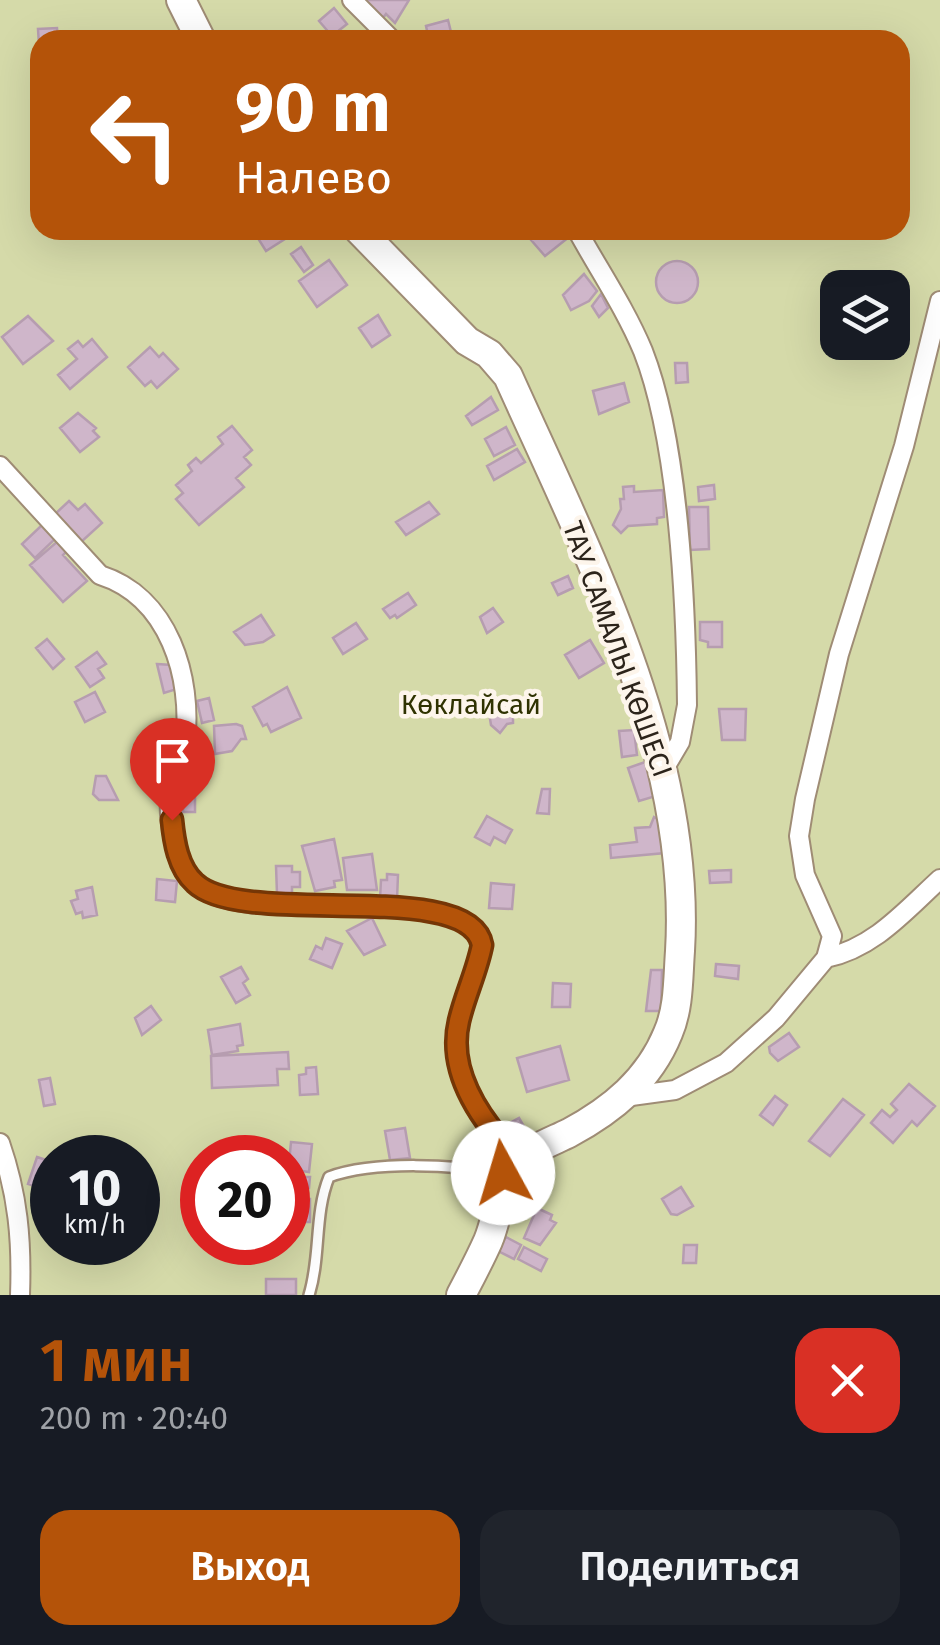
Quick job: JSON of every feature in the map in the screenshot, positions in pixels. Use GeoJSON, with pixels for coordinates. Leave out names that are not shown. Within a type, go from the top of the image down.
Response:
{"type":"FeatureCollection","features":[{"type":"Feature","properties":{"kind":"street"},"geometry":{"type":"LineString","coordinates":[[180,0],[196,30]]}},
{"type":"Feature","properties":{"kind":"street"},"geometry":{"type":"LineString","coordinates":[[352,0],[382,30]]}},
{"type":"Feature","properties":{"kind":"street","name":"ТАУ САМАЛЫ КӨШЕСІ"},"geometry":{"type":"LineString","coordinates":[[369,240],[467,341],[489,354],[508,376],[602,593],[664,769],[673,812],[682,910],[677,1001],[668,1033],[647,1072],[624,1097],[604,1114],[516,1166]]}},
{"type":"Feature","properties":{"kind":"street"},"geometry":{"type":"LineString","coordinates":[[583,240],[622,305],[642,349],[668,455],[687,705],[680,742],[664,769]]}},
{"type":"Feature","properties":{"kind":"street"},"geometry":{"type":"LineString","coordinates":[[624,1097],[675,1090],[726,1063],[776,1018],[826,958],[832,936],[805,874],[799,836],[804,799],[840,654],[904,446],[940,301]]}},
{"type":"Feature","properties":{"kind":"street"},"geometry":{"type":"LineString","coordinates":[[0,466],[100,575],[132,590],[169,633],[186,696],[185,746],[170,794],[175,845],[190,880],[232,902],[428,912],[459,918],[472,925],[482,945],[459,1021],[456,1047],[460,1070],[481,1117],[516,1166],[501,1192],[490,1238],[460,1295]]}},
{"type":"Feature","properties":{"kind":"street"},"geometry":{"type":"LineString","coordinates":[[826,958],[854,952],[940,879]]}},
{"type":"Feature","properties":{"kind":"street"},"geometry":{"type":"LineString","coordinates":[[0,1143],[18,1199],[22,1237],[20,1295]]}},
{"type":"Feature","properties":{"kind":"lane"},"geometry":{"type":"LineString","coordinates":[[309,1295],[318,1262],[323,1199],[329,1178],[344,1172],[516,1166]]}},
{"type":"Feature","properties":{"kind":"green space","name":"Көклайсай"},"geometry":{"type":"Polygon","coordinates":[[[0,0],[940,0],[940,1295],[0,1295],[0,0]]]}},
{"type":"Feature","properties":{"kind":"building"},"geometry":{"type":"Polygon","coordinates":[[[363,0],[409,0],[395,23],[363,0]]]}},
{"type":"Feature","properties":{"kind":"building"},"geometry":{"type":"Polygon","coordinates":[[[334,8],[347,24],[340,30],[327,30],[319,21],[334,8]]]}},
{"type":"Feature","properties":{"kind":"building"},"geometry":{"type":"Polygon","coordinates":[[[448,20],[450,30],[427,30],[426,26],[448,20]]]}},
{"type":"Feature","properties":{"kind":"building"},"geometry":{"type":"Polygon","coordinates":[[[259,240],[283,240],[266,251],[259,240]]]}},
{"type":"Feature","properties":{"kind":"building"},"geometry":{"type":"Polygon","coordinates":[[[531,240],[565,240],[545,256],[531,240]]]}},
{"type":"Feature","properties":{"kind":"building"},"geometry":{"type":"Polygon","coordinates":[[[301,247],[313,265],[304,272],[291,254],[301,247]]]}},
{"type":"Feature","properties":{"kind":"building"},"geometry":{"type":"Polygon","coordinates":[[[329,260],[347,285],[317,307],[299,281],[329,260]]]}},
{"type":"Feature","properties":{"kind":"building"},"geometry":{"type":"Polygon","coordinates":[[[677,261],[692,267],[698,282],[692,297],[677,303],[662,297],[656,282],[662,267],[677,261]]]}},
{"type":"Feature","properties":{"kind":"building"},"geometry":{"type":"Polygon","coordinates":[[[584,274],[597,291],[589,301],[571,310],[563,295],[584,274]]]}},
{"type":"Feature","properties":{"kind":"building"},"geometry":{"type":"Polygon","coordinates":[[[601,294],[608,308],[599,317],[592,306],[601,294]]]}},
{"type":"Feature","properties":{"kind":"building"},"geometry":{"type":"Polygon","coordinates":[[[378,315],[390,335],[372,347],[359,328],[378,315]]]}},
{"type":"Feature","properties":{"kind":"building"},"geometry":{"type":"Polygon","coordinates":[[[28,316],[53,341],[23,364],[2,337],[28,316]]]}},
{"type":"Feature","properties":{"kind":"building"},"geometry":{"type":"Polygon","coordinates":[[[92,339],[107,357],[70,389],[58,375],[77,359],[68,349],[78,341],[83,347],[92,339]]]}},
{"type":"Feature","properties":{"kind":"building"},"geometry":{"type":"Polygon","coordinates":[[[150,347],[159,357],[163,353],[178,369],[157,388],[151,381],[145,386],[128,367],[150,347]]]}},
{"type":"Feature","properties":{"kind":"building"},"geometry":{"type":"Polygon","coordinates":[[[675,363],[687,363],[688,382],[676,383],[675,363]]]}},
{"type":"Feature","properties":{"kind":"building"},"geometry":{"type":"Polygon","coordinates":[[[624,383],[629,402],[599,414],[593,391],[624,383]]]}},
{"type":"Feature","properties":{"kind":"building"},"geometry":{"type":"Polygon","coordinates":[[[491,397],[498,410],[472,425],[466,416],[491,397]]]}},
{"type":"Feature","properties":{"kind":"building"},"geometry":{"type":"Polygon","coordinates":[[[78,413],[96,428],[93,431],[99,437],[80,452],[60,428],[78,413]]]}},
{"type":"Feature","properties":{"kind":"building"},"geometry":{"type":"Polygon","coordinates":[[[232,426],[252,450],[244,457],[251,465],[236,478],[244,487],[199,525],[176,499],[183,493],[176,485],[192,471],[188,465],[196,458],[201,463],[223,444],[218,437],[232,426]]]}},
{"type":"Feature","properties":{"kind":"building"},"geometry":{"type":"Polygon","coordinates":[[[506,427],[515,445],[494,456],[485,439],[506,427]]]}},
{"type":"Feature","properties":{"kind":"building"},"geometry":{"type":"Polygon","coordinates":[[[517,449],[525,462],[494,480],[487,466],[517,449]]]}},
{"type":"Feature","properties":{"kind":"building"},"geometry":{"type":"Polygon","coordinates":[[[714,485],[715,499],[699,501],[698,487],[714,485]]]}},
{"type":"Feature","properties":{"kind":"building"},"geometry":{"type":"Polygon","coordinates":[[[634,486],[634,492],[663,490],[664,517],[657,518],[657,524],[628,526],[621,533],[613,525],[621,509],[620,499],[624,499],[623,487],[634,486]]]}},
{"type":"Feature","properties":{"kind":"building"},"geometry":{"type":"Polygon","coordinates":[[[69,501],[78,510],[85,504],[102,523],[80,543],[54,515],[69,501]]]}},
{"type":"Feature","properties":{"kind":"building"},"geometry":{"type":"Polygon","coordinates":[[[429,502],[439,514],[406,535],[396,522],[429,502]]]}},
{"type":"Feature","properties":{"kind":"building"},"geometry":{"type":"Polygon","coordinates":[[[689,507],[708,507],[709,549],[690,550],[689,507]]]}},
{"type":"Feature","properties":{"kind":"building"},"geometry":{"type":"Polygon","coordinates":[[[42,525],[55,539],[35,558],[22,544],[42,525]]]}},
{"type":"Feature","properties":{"kind":"building"},"geometry":{"type":"Polygon","coordinates":[[[58,541],[67,551],[63,555],[87,581],[63,602],[30,565],[58,541]]]}},
{"type":"Feature","properties":{"kind":"building"},"geometry":{"type":"Polygon","coordinates":[[[568,576],[573,588],[558,595],[552,583],[568,576]]]}},
{"type":"Feature","properties":{"kind":"building"},"geometry":{"type":"Polygon","coordinates":[[[408,593],[416,605],[397,618],[390,618],[383,609],[408,593]]]}},
{"type":"Feature","properties":{"kind":"building"},"geometry":{"type":"Polygon","coordinates":[[[493,608],[503,622],[487,633],[480,617],[493,608]]]}},
{"type":"Feature","properties":{"kind":"building"},"geometry":{"type":"Polygon","coordinates":[[[261,615],[274,635],[263,642],[245,645],[234,632],[261,615]]]}},
{"type":"Feature","properties":{"kind":"building"},"geometry":{"type":"Polygon","coordinates":[[[700,622],[722,622],[722,647],[708,647],[708,642],[700,640],[700,622]]]}},
{"type":"Feature","properties":{"kind":"building"},"geometry":{"type":"Polygon","coordinates":[[[356,623],[367,639],[343,654],[333,638],[356,623]]]}},
{"type":"Feature","properties":{"kind":"building"},"geometry":{"type":"Polygon","coordinates":[[[47,639],[64,659],[53,669],[36,648],[47,639]]]}},
{"type":"Feature","properties":{"kind":"building"},"geometry":{"type":"Polygon","coordinates":[[[590,640],[604,663],[579,678],[565,655],[590,640]]]}},
{"type":"Feature","properties":{"kind":"building"},"geometry":{"type":"Polygon","coordinates":[[[97,652],[106,664],[98,669],[104,678],[90,687],[76,667],[97,652]]]}},
{"type":"Feature","properties":{"kind":"building"},"geometry":{"type":"Polygon","coordinates":[[[157,664],[172,665],[177,689],[164,693],[157,664]]]}},
{"type":"Feature","properties":{"kind":"building"},"geometry":{"type":"Polygon","coordinates":[[[287,687],[301,718],[271,732],[253,707],[287,687]]]}},
{"type":"Feature","properties":{"kind":"building"},"geometry":{"type":"Polygon","coordinates":[[[95,692],[105,712],[85,722],[75,702],[95,692]]]}},
{"type":"Feature","properties":{"kind":"building"},"geometry":{"type":"Polygon","coordinates":[[[209,698],[214,720],[202,723],[197,701],[209,698]]]}},
{"type":"Feature","properties":{"kind":"building"},"geometry":{"type":"Polygon","coordinates":[[[719,709],[746,709],[745,740],[722,740],[719,709]]]}},
{"type":"Feature","properties":{"kind":"building"},"geometry":{"type":"Polygon","coordinates":[[[513,712],[513,723],[500,733],[491,725],[489,713],[513,712]]]}},
{"type":"Feature","properties":{"kind":"building"},"geometry":{"type":"Polygon","coordinates":[[[214,726],[242,726],[246,739],[241,739],[232,751],[215,754],[214,726]]]}},
{"type":"Feature","properties":{"kind":"building"},"geometry":{"type":"Polygon","coordinates":[[[634,730],[637,755],[622,757],[619,731],[634,730]]]}},
{"type":"Feature","properties":{"kind":"building"},"geometry":{"type":"Polygon","coordinates":[[[645,762],[656,796],[639,801],[628,768],[645,762]]]}},
{"type":"Feature","properties":{"kind":"building"},"geometry":{"type":"Polygon","coordinates":[[[96,776],[106,776],[118,800],[99,800],[93,794],[96,776]]]}},
{"type":"Feature","properties":{"kind":"building"},"geometry":{"type":"Polygon","coordinates":[[[183,788],[195,788],[195,812],[183,812],[183,788]]]}},
{"type":"Feature","properties":{"kind":"building"},"geometry":{"type":"Polygon","coordinates":[[[542,789],[550,789],[549,814],[537,813],[542,789]]]}},
{"type":"Feature","properties":{"kind":"building"},"geometry":{"type":"Polygon","coordinates":[[[487,816],[512,830],[505,843],[494,837],[490,845],[475,837],[487,816]]]}},
{"type":"Feature","properties":{"kind":"building"},"geometry":{"type":"Polygon","coordinates":[[[654,817],[663,822],[665,853],[611,858],[610,845],[637,842],[635,828],[650,827],[654,817]]]}},
{"type":"Feature","properties":{"kind":"building"},"geometry":{"type":"Polygon","coordinates":[[[334,839],[342,880],[334,881],[335,887],[315,891],[302,846],[334,839]]]}},
{"type":"Feature","properties":{"kind":"building"},"geometry":{"type":"Polygon","coordinates":[[[372,854],[377,890],[347,890],[343,858],[372,854]]]}},
{"type":"Feature","properties":{"kind":"building"},"geometry":{"type":"Polygon","coordinates":[[[276,866],[292,866],[292,872],[300,872],[300,887],[292,887],[292,894],[277,894],[276,866]]]}},
{"type":"Feature","properties":{"kind":"building"},"geometry":{"type":"Polygon","coordinates":[[[731,870],[731,882],[710,883],[709,871],[731,870]]]}},
{"type":"Feature","properties":{"kind":"building"},"geometry":{"type":"Polygon","coordinates":[[[387,874],[398,875],[397,900],[380,899],[381,880],[387,880],[387,874]]]}},
{"type":"Feature","properties":{"kind":"building"},"geometry":{"type":"Polygon","coordinates":[[[157,879],[177,881],[175,902],[156,900],[157,879]]]}},
{"type":"Feature","properties":{"kind":"building"},"geometry":{"type":"Polygon","coordinates":[[[491,883],[514,885],[512,909],[489,908],[491,883]]]}},
{"type":"Feature","properties":{"kind":"building"},"geometry":{"type":"Polygon","coordinates":[[[92,887],[97,915],[83,918],[82,912],[76,914],[71,901],[78,899],[76,891],[92,887]]]}},
{"type":"Feature","properties":{"kind":"building"},"geometry":{"type":"Polygon","coordinates":[[[372,918],[385,945],[364,955],[347,931],[372,918]]]}},
{"type":"Feature","properties":{"kind":"building"},"geometry":{"type":"Polygon","coordinates":[[[326,938],[342,944],[332,968],[310,959],[316,946],[322,949],[326,938]]]}},
{"type":"Feature","properties":{"kind":"building"},"geometry":{"type":"Polygon","coordinates":[[[716,964],[739,966],[738,979],[715,976],[716,964]]]}},
{"type":"Feature","properties":{"kind":"building"},"geometry":{"type":"Polygon","coordinates":[[[241,967],[250,995],[236,1003],[221,977],[241,967]]]}},
{"type":"Feature","properties":{"kind":"building"},"geometry":{"type":"Polygon","coordinates":[[[651,970],[662,970],[661,1011],[646,1011],[651,970]]]}},
{"type":"Feature","properties":{"kind":"building"},"geometry":{"type":"Polygon","coordinates":[[[553,983],[571,984],[570,1007],[552,1007],[553,983]]]}},
{"type":"Feature","properties":{"kind":"building"},"geometry":{"type":"Polygon","coordinates":[[[151,1006],[161,1020],[142,1035],[135,1018],[151,1006]]]}},
{"type":"Feature","properties":{"kind":"building"},"geometry":{"type":"Polygon","coordinates":[[[240,1024],[243,1045],[237,1046],[238,1051],[212,1055],[208,1030],[240,1024]]]}},
{"type":"Feature","properties":{"kind":"building"},"geometry":{"type":"Polygon","coordinates":[[[789,1033],[799,1047],[778,1061],[769,1047],[789,1033]]]}},
{"type":"Feature","properties":{"kind":"building"},"geometry":{"type":"Polygon","coordinates":[[[560,1046],[569,1080],[527,1092],[517,1058],[560,1046]]]}},
{"type":"Feature","properties":{"kind":"building"},"geometry":{"type":"Polygon","coordinates":[[[288,1052],[289,1069],[277,1069],[278,1085],[212,1088],[211,1056],[288,1052]]]}},
{"type":"Feature","properties":{"kind":"building"},"geometry":{"type":"Polygon","coordinates":[[[316,1067],[318,1094],[300,1095],[299,1075],[306,1074],[306,1068],[316,1067]]]}},
{"type":"Feature","properties":{"kind":"building"},"geometry":{"type":"Polygon","coordinates":[[[50,1078],[55,1104],[44,1106],[39,1080],[50,1078]]]}},
{"type":"Feature","properties":{"kind":"building"},"geometry":{"type":"Polygon","coordinates":[[[909,1084],[935,1106],[917,1126],[912,1121],[893,1143],[871,1123],[882,1110],[890,1117],[897,1110],[891,1104],[909,1084]]]}},
{"type":"Feature","properties":{"kind":"building"},"geometry":{"type":"Polygon","coordinates":[[[775,1096],[787,1105],[773,1125],[760,1115],[775,1096]]]}},
{"type":"Feature","properties":{"kind":"building"},"geometry":{"type":"Polygon","coordinates":[[[843,1099],[864,1115],[830,1156],[809,1141],[843,1099]]]}},
{"type":"Feature","properties":{"kind":"building"},"geometry":{"type":"Polygon","coordinates":[[[519,1118],[530,1137],[521,1142],[504,1126],[519,1118]]]}},
{"type":"Feature","properties":{"kind":"building"},"geometry":{"type":"Polygon","coordinates":[[[405,1128],[410,1158],[390,1160],[385,1131],[405,1128]]]}},
{"type":"Feature","properties":{"kind":"building"},"geometry":{"type":"Polygon","coordinates":[[[681,1187],[693,1206],[671,1214],[662,1199],[681,1187]]]}},
{"type":"Feature","properties":{"kind":"building"},"geometry":{"type":"Polygon","coordinates":[[[537,1208],[552,1215],[550,1220],[556,1223],[540,1245],[524,1238],[537,1208]]]}},
{"type":"Feature","properties":{"kind":"building"},"geometry":{"type":"Polygon","coordinates":[[[506,1237],[521,1245],[514,1259],[498,1251],[506,1237]]]}},
{"type":"Feature","properties":{"kind":"building"},"geometry":{"type":"Polygon","coordinates":[[[684,1245],[697,1245],[696,1263],[683,1263],[684,1245]]]}},
{"type":"Feature","properties":{"kind":"building"},"geometry":{"type":"Polygon","coordinates":[[[524,1247],[547,1259],[541,1271],[518,1259],[524,1247]]]}},
{"type":"Feature","properties":{"kind":"building"},"geometry":{"type":"Polygon","coordinates":[[[266,1279],[296,1279],[296,1295],[266,1295],[266,1279]]]}},
{"type":"Feature","properties":{"kind":"route"},"geometry":{"type":"LineString","coordinates":[[172,820],[175,845],[190,880],[232,902],[428,912],[459,918],[472,925],[482,945],[459,1021],[456,1047],[460,1070],[481,1117],[520,1161],[512,1172],[503,1173]]}}]}
